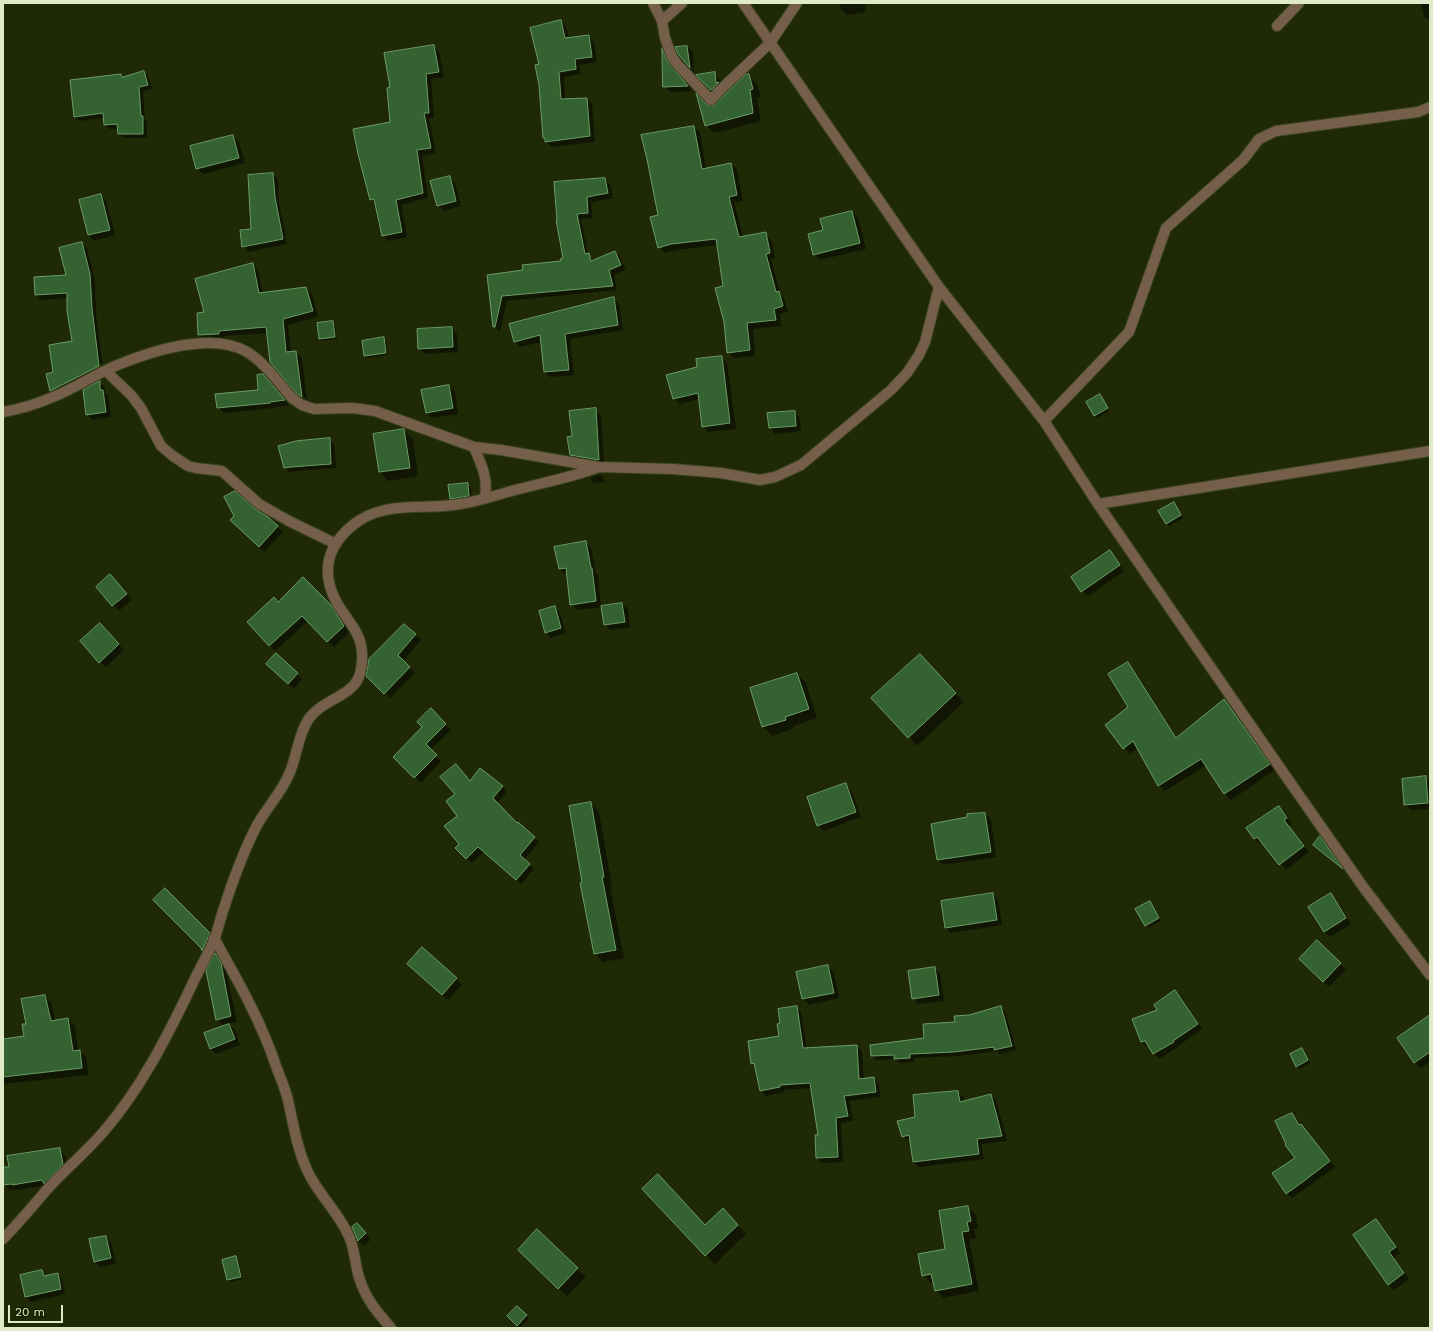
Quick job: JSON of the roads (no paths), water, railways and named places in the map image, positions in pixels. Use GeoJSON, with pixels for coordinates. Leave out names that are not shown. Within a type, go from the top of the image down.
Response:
{"type":"FeatureCollection","features":[{"type":"Feature","properties":{"kind":"street"},"geometry":{"type":"LineString","coordinates":[[653,3],[662,21],[665,38],[677,64],[711,100],[770,43],[797,3]]}},
{"type":"Feature","properties":{"kind":"street"},"geometry":{"type":"LineString","coordinates":[[662,21],[682,3]]}},
{"type":"Feature","properties":{"kind":"street"},"geometry":{"type":"LineString","coordinates":[[743,3],[939,287],[1044,421],[1098,504],[1285,775],[1359,881],[1430,975]]}},
{"type":"Feature","properties":{"kind":"street"},"geometry":{"type":"LineString","coordinates":[[1277,26],[1299,3]]}},
{"type":"Feature","properties":{"kind":"street"},"geometry":{"type":"LineString","coordinates":[[1044,421],[1129,332],[1166,228],[1243,160],[1259,140],[1276,131],[1418,112],[1430,107]]}},
{"type":"Feature","properties":{"kind":"street"},"geometry":{"type":"LineString","coordinates":[[3,412],[29,406],[54,397],[140,356],[184,345],[198,343],[220,343],[237,347],[258,359],[292,398],[302,405],[314,409],[352,408],[375,411],[474,447],[501,450],[599,467],[721,473],[760,480],[775,477],[801,465],[891,390],[907,373],[919,355],[925,342],[939,287]]}},
{"type":"Feature","properties":{"kind":"street"},"geometry":{"type":"LineString","coordinates":[[106,371],[131,395],[141,408],[162,446],[172,456],[188,466],[222,471],[259,504],[289,521],[336,544]]}},
{"type":"Feature","properties":{"kind":"street"},"geometry":{"type":"LineString","coordinates":[[474,447],[485,476],[487,486],[485,498]]}},
{"type":"Feature","properties":{"kind":"street"},"geometry":{"type":"LineString","coordinates":[[1098,504],[1430,451]]}},
{"type":"Feature","properties":{"kind":"street"},"geometry":{"type":"LineString","coordinates":[[3,1239],[52,1184],[105,1131],[124,1106],[176,1018],[214,938],[239,865],[256,827],[283,787],[291,772],[298,744],[309,718],[323,705],[354,686],[360,674],[362,655],[361,642],[358,634],[337,602],[331,590],[328,578],[328,563],[336,544],[356,523],[379,511],[407,507],[442,507],[575,476],[599,467]]}},
{"type":"Feature","properties":{"kind":"street"},"geometry":{"type":"LineString","coordinates":[[214,938],[249,1002],[276,1063],[287,1098],[299,1148],[307,1170],[336,1212],[350,1240],[359,1277],[365,1293],[373,1307],[391,1328]]}}]}
